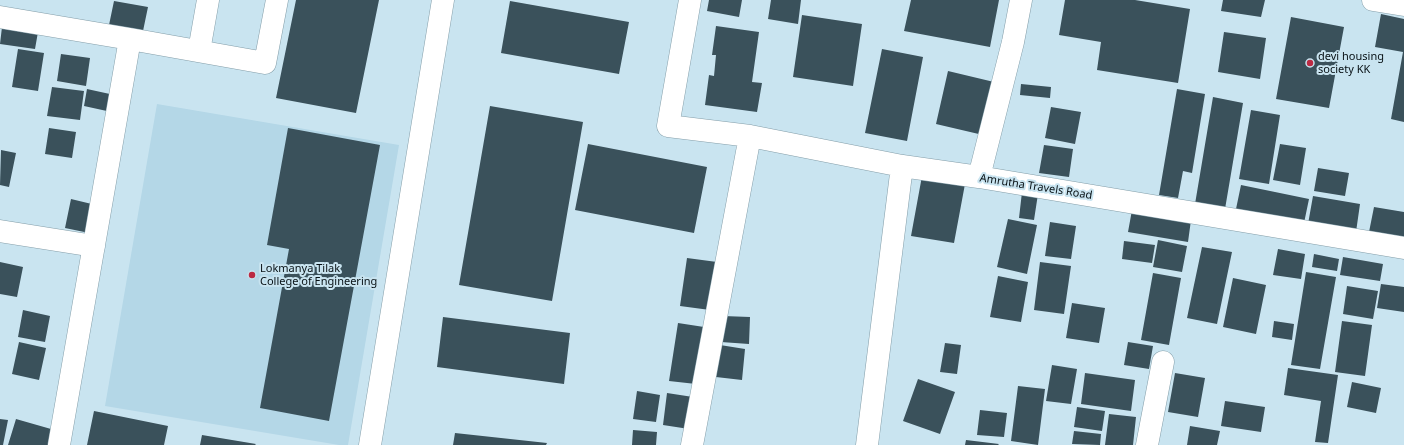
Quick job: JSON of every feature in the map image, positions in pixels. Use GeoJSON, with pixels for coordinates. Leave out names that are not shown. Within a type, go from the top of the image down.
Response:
{"type":"FeatureCollection","features":[{"type":"Feature","properties":{"kind":"street"},"geometry":{"type":"LineString","coordinates":[[199,51],[208,0]]}},
{"type":"Feature","properties":{"kind":"street"},"geometry":{"type":"LineString","coordinates":[[0,17],[266,63],[277,0]]}},
{"type":"Feature","properties":{"kind":"street"},"geometry":{"type":"LineString","coordinates":[[370,445],[443,0]]}},
{"type":"Feature","properties":{"kind":"street","name":"Amrutha Travels Road"},"geometry":{"type":"LineString","coordinates":[[690,0],[668,126],[750,136],[902,166],[979,177],[1404,248]]}},
{"type":"Feature","properties":{"kind":"street"},"geometry":{"type":"LineString","coordinates":[[979,177],[1013,42],[1020,0]]}},
{"type":"Feature","properties":{"kind":"street"},"geometry":{"type":"LineString","coordinates":[[1373,0],[1404,5]]}},
{"type":"Feature","properties":{"kind":"street"},"geometry":{"type":"LineString","coordinates":[[59,445],[130,39]]}},
{"type":"Feature","properties":{"kind":"street"},"geometry":{"type":"LineString","coordinates":[[692,445],[750,136]]}},
{"type":"Feature","properties":{"kind":"street"},"geometry":{"type":"LineString","coordinates":[[867,445],[902,166]]}},
{"type":"Feature","properties":{"kind":"street"},"geometry":{"type":"LineString","coordinates":[[0,231],[94,246]]}},
{"type":"Feature","properties":{"kind":"street"},"geometry":{"type":"LineString","coordinates":[[1147,445],[1163,362]]}},
{"type":"Feature","properties":{"kind":"shaded area","name":"Lokmanya Tilak College of Engineering"},"geometry":{"type":"Polygon","coordinates":[[[157,104],[399,145],[348,445],[339,445],[105,406],[157,104]]]}},
{"type":"Feature","properties":{"kind":"building"},"geometry":{"type":"Polygon","coordinates":[[[296,0],[379,0],[356,113],[276,98],[296,0]]]}},
{"type":"Feature","properties":{"kind":"building"},"geometry":{"type":"Polygon","coordinates":[[[709,0],[742,0],[739,17],[707,11],[709,0]]]}},
{"type":"Feature","properties":{"kind":"building"},"geometry":{"type":"Polygon","coordinates":[[[771,0],[801,0],[798,24],[768,19],[771,0]]]}},
{"type":"Feature","properties":{"kind":"building"},"geometry":{"type":"Polygon","coordinates":[[[911,0],[999,0],[990,47],[904,31],[911,0]]]}},
{"type":"Feature","properties":{"kind":"building"},"geometry":{"type":"Polygon","coordinates":[[[1065,0],[1135,0],[1190,9],[1178,83],[1097,70],[1101,42],[1059,35],[1065,0]]]}},
{"type":"Feature","properties":{"kind":"building"},"geometry":{"type":"Polygon","coordinates":[[[1223,0],[1265,0],[1261,17],[1221,11],[1223,0]]]}},
{"type":"Feature","properties":{"kind":"building"},"geometry":{"type":"Polygon","coordinates":[[[114,1],[148,7],[143,31],[109,25],[114,1]]]}},
{"type":"Feature","properties":{"kind":"building"},"geometry":{"type":"Polygon","coordinates":[[[510,1],[629,22],[619,74],[501,53],[510,1]]]}},
{"type":"Feature","properties":{"kind":"building"},"geometry":{"type":"Polygon","coordinates":[[[1381,14],[1404,19],[1404,122],[1391,119],[1403,52],[1375,47],[1381,14]]]}},
{"type":"Feature","properties":{"kind":"building"},"geometry":{"type":"Polygon","coordinates":[[[802,15],[862,24],[853,86],[793,77],[802,15]]]}},
{"type":"Feature","properties":{"kind":"building","name":"devi housing society KK"},"geometry":{"type":"Polygon","coordinates":[[[1291,17],[1344,27],[1329,108],[1276,99],[1291,17]]]}},
{"type":"Feature","properties":{"kind":"building"},"geometry":{"type":"Polygon","coordinates":[[[716,26],[759,32],[752,82],[762,83],[757,112],[705,105],[709,75],[714,76],[716,55],[712,55],[716,26]]]}},
{"type":"Feature","properties":{"kind":"building"},"geometry":{"type":"Polygon","coordinates":[[[2,27],[38,32],[35,49],[0,44],[2,27]]]}},
{"type":"Feature","properties":{"kind":"building"},"geometry":{"type":"Polygon","coordinates":[[[1224,32],[1266,38],[1260,79],[1218,72],[1224,32]]]}},
{"type":"Feature","properties":{"kind":"building"},"geometry":{"type":"Polygon","coordinates":[[[18,49],[44,53],[38,91],[12,87],[18,49]]]}},
{"type":"Feature","properties":{"kind":"building"},"geometry":{"type":"Polygon","coordinates":[[[882,49],[923,57],[907,141],[865,133],[882,49]]]}},
{"type":"Feature","properties":{"kind":"building"},"geometry":{"type":"Polygon","coordinates":[[[61,54],[90,58],[86,86],[57,81],[61,54]]]}},
{"type":"Feature","properties":{"kind":"building"},"geometry":{"type":"Polygon","coordinates":[[[948,71],[994,82],[983,135],[936,124],[948,71]]]}},
{"type":"Feature","properties":{"kind":"building"},"geometry":{"type":"Polygon","coordinates":[[[1021,84],[1051,87],[1050,98],[1020,95],[1021,84]]]}},
{"type":"Feature","properties":{"kind":"building"},"geometry":{"type":"Polygon","coordinates":[[[52,87],[84,91],[80,120],[47,116],[52,87]]]}},
{"type":"Feature","properties":{"kind":"building"},"geometry":{"type":"Polygon","coordinates":[[[87,89],[119,96],[116,113],[84,106],[87,89]]]}},
{"type":"Feature","properties":{"kind":"building"},"geometry":{"type":"Polygon","coordinates":[[[1177,89],[1205,94],[1192,173],[1183,171],[1178,198],[1159,195],[1177,89]]]}},
{"type":"Feature","properties":{"kind":"building"},"geometry":{"type":"Polygon","coordinates":[[[1213,97],[1243,103],[1225,209],[1195,204],[1213,97]]]}},
{"type":"Feature","properties":{"kind":"building"},"geometry":{"type":"Polygon","coordinates":[[[490,106],[583,122],[552,301],[459,285],[490,106]]]}},
{"type":"Feature","properties":{"kind":"building"},"geometry":{"type":"Polygon","coordinates":[[[1051,107],[1081,112],[1075,144],[1045,138],[1051,107]]]}},
{"type":"Feature","properties":{"kind":"building"},"geometry":{"type":"Polygon","coordinates":[[[1251,110],[1280,115],[1269,184],[1239,179],[1251,110]]]}},
{"type":"Feature","properties":{"kind":"building"},"geometry":{"type":"Polygon","coordinates":[[[49,128],[76,132],[72,158],[45,154],[49,128]]]}},
{"type":"Feature","properties":{"kind":"building"},"geometry":{"type":"Polygon","coordinates":[[[288,128],[380,145],[329,421],[260,408],[289,249],[267,245],[288,128]]]}},
{"type":"Feature","properties":{"kind":"building"},"geometry":{"type":"Polygon","coordinates":[[[588,144],[707,167],[694,233],[575,210],[588,144]]]}},
{"type":"Feature","properties":{"kind":"building"},"geometry":{"type":"Polygon","coordinates":[[[1280,144],[1306,148],[1300,185],[1273,180],[1280,144]]]}},
{"type":"Feature","properties":{"kind":"building"},"geometry":{"type":"Polygon","coordinates":[[[1044,145],[1073,149],[1069,177],[1039,173],[1044,145]]]}},
{"type":"Feature","properties":{"kind":"building"},"geometry":{"type":"Polygon","coordinates":[[[1,150],[16,153],[9,187],[0,185],[1,150]]]}},
{"type":"Feature","properties":{"kind":"building"},"geometry":{"type":"Polygon","coordinates":[[[1318,168],[1349,173],[1345,196],[1314,191],[1318,168]]]}},
{"type":"Feature","properties":{"kind":"building"},"geometry":{"type":"Polygon","coordinates":[[[922,176],[965,184],[954,243],[911,236],[922,176]]]}},
{"type":"Feature","properties":{"kind":"building"},"geometry":{"type":"Polygon","coordinates":[[[1241,185],[1309,199],[1304,223],[1236,209],[1241,185]]]}},
{"type":"Feature","properties":{"kind":"building"},"geometry":{"type":"Polygon","coordinates":[[[1022,192],[1038,194],[1034,220],[1019,218],[1022,192]]]}},
{"type":"Feature","properties":{"kind":"building"},"geometry":{"type":"Polygon","coordinates":[[[1313,196],[1360,204],[1356,232],[1308,224],[1313,196]]]}},
{"type":"Feature","properties":{"kind":"building"},"geometry":{"type":"Polygon","coordinates":[[[71,199],[100,206],[94,234],[65,228],[71,199]]]}},
{"type":"Feature","properties":{"kind":"building"},"geometry":{"type":"Polygon","coordinates":[[[1374,207],[1404,212],[1404,243],[1368,237],[1374,207]]]}},
{"type":"Feature","properties":{"kind":"building"},"geometry":{"type":"Polygon","coordinates":[[[1132,210],[1191,220],[1188,242],[1128,232],[1132,210]]]}},
{"type":"Feature","properties":{"kind":"building"},"geometry":{"type":"Polygon","coordinates":[[[1008,219],[1037,225],[1027,274],[997,267],[1008,219]]]}},
{"type":"Feature","properties":{"kind":"building"},"geometry":{"type":"Polygon","coordinates":[[[1050,222],[1076,226],[1071,259],[1045,256],[1050,222]]]}},
{"type":"Feature","properties":{"kind":"building"},"geometry":{"type":"Polygon","coordinates":[[[1158,240],[1187,246],[1182,272],[1153,267],[1158,240]]]}},
{"type":"Feature","properties":{"kind":"building"},"geometry":{"type":"Polygon","coordinates":[[[1124,241],[1155,245],[1152,263],[1122,259],[1124,241]]]}},
{"type":"Feature","properties":{"kind":"building"},"geometry":{"type":"Polygon","coordinates":[[[1202,247],[1232,252],[1217,324],[1187,318],[1202,247]]]}},
{"type":"Feature","properties":{"kind":"building"},"geometry":{"type":"Polygon","coordinates":[[[1278,249],[1305,254],[1301,279],[1273,275],[1278,249]]]}},
{"type":"Feature","properties":{"kind":"building"},"geometry":{"type":"Polygon","coordinates":[[[1314,254],[1339,259],[1337,271],[1312,267],[1314,254]]]}},
{"type":"Feature","properties":{"kind":"building"},"geometry":{"type":"Polygon","coordinates":[[[1343,257],[1383,264],[1380,281],[1340,275],[1343,257]]]}},
{"type":"Feature","properties":{"kind":"building"},"geometry":{"type":"Polygon","coordinates":[[[687,258],[717,262],[710,310],[680,306],[687,258]]]}},
{"type":"Feature","properties":{"kind":"building"},"geometry":{"type":"Polygon","coordinates":[[[0,262],[23,267],[17,297],[0,294],[0,262]]]}},
{"type":"Feature","properties":{"kind":"building"},"geometry":{"type":"Polygon","coordinates":[[[1040,262],[1071,266],[1064,314],[1034,310],[1040,262]]]}},
{"type":"Feature","properties":{"kind":"building"},"geometry":{"type":"Polygon","coordinates":[[[1306,272],[1336,277],[1320,369],[1291,365],[1306,272]]]}},
{"type":"Feature","properties":{"kind":"building"},"geometry":{"type":"Polygon","coordinates":[[[1153,273],[1181,278],[1169,345],[1141,340],[1153,273]]]}},
{"type":"Feature","properties":{"kind":"building"},"geometry":{"type":"Polygon","coordinates":[[[998,276],[1028,282],[1021,322],[990,317],[998,276]]]}},
{"type":"Feature","properties":{"kind":"building"},"geometry":{"type":"Polygon","coordinates":[[[1233,278],[1266,285],[1256,334],[1223,327],[1233,278]]]}},
{"type":"Feature","properties":{"kind":"building"},"geometry":{"type":"Polygon","coordinates":[[[1381,284],[1404,287],[1404,312],[1377,308],[1381,284]]]}},
{"type":"Feature","properties":{"kind":"building"},"geometry":{"type":"Polygon","coordinates":[[[1347,286],[1378,291],[1373,319],[1343,314],[1347,286]]]}},
{"type":"Feature","properties":{"kind":"building"},"geometry":{"type":"Polygon","coordinates":[[[1072,303],[1105,308],[1099,343],[1066,338],[1072,303]]]}},
{"type":"Feature","properties":{"kind":"building"},"geometry":{"type":"Polygon","coordinates":[[[23,310],[50,316],[45,342],[18,337],[23,310]]]}},
{"type":"Feature","properties":{"kind":"building"},"geometry":{"type":"Polygon","coordinates":[[[723,316],[750,317],[749,344],[721,342],[723,316]]]}},
{"type":"Feature","properties":{"kind":"building"},"geometry":{"type":"Polygon","coordinates":[[[443,317],[570,333],[564,384],[437,367],[443,317]]]}},
{"type":"Feature","properties":{"kind":"building"},"geometry":{"type":"Polygon","coordinates":[[[1274,321],[1294,324],[1292,340],[1272,337],[1274,321]]]}},
{"type":"Feature","properties":{"kind":"building"},"geometry":{"type":"Polygon","coordinates":[[[1342,321],[1372,325],[1365,376],[1335,372],[1342,321]]]}},
{"type":"Feature","properties":{"kind":"building"},"geometry":{"type":"Polygon","coordinates":[[[678,323],[704,327],[696,384],[669,381],[678,323]]]}},
{"type":"Feature","properties":{"kind":"building"},"geometry":{"type":"Polygon","coordinates":[[[19,342],[46,348],[39,380],[12,374],[19,342]]]}},
{"type":"Feature","properties":{"kind":"building"},"geometry":{"type":"Polygon","coordinates":[[[1128,342],[1153,346],[1149,369],[1124,365],[1128,342]]]}},
{"type":"Feature","properties":{"kind":"building"},"geometry":{"type":"Polygon","coordinates":[[[945,343],[961,345],[957,374],[940,372],[945,343]]]}},
{"type":"Feature","properties":{"kind":"building"},"geometry":{"type":"Polygon","coordinates":[[[720,345],[745,349],[742,380],[716,377],[720,345]]]}},
{"type":"Feature","properties":{"kind":"building"},"geometry":{"type":"Polygon","coordinates":[[[1052,365],[1077,369],[1071,404],[1046,401],[1052,365]]]}},
{"type":"Feature","properties":{"kind":"building"},"geometry":{"type":"Polygon","coordinates":[[[1288,368],[1338,375],[1328,443],[1315,442],[1321,401],[1284,395],[1288,368]]]}},
{"type":"Feature","properties":{"kind":"building"},"geometry":{"type":"Polygon","coordinates":[[[1085,373],[1135,380],[1131,411],[1081,404],[1085,373]]]}},
{"type":"Feature","properties":{"kind":"building"},"geometry":{"type":"Polygon","coordinates":[[[1175,373],[1205,378],[1198,417],[1168,412],[1175,373]]]}},
{"type":"Feature","properties":{"kind":"building"},"geometry":{"type":"Polygon","coordinates":[[[918,379],[955,392],[940,434],[903,421],[918,379]]]}},
{"type":"Feature","properties":{"kind":"building"},"geometry":{"type":"Polygon","coordinates":[[[1352,382],[1381,388],[1376,413],[1347,407],[1352,382]]]}},
{"type":"Feature","properties":{"kind":"building"},"geometry":{"type":"Polygon","coordinates":[[[1018,386],[1045,389],[1038,445],[1011,441],[1018,386]]]}},
{"type":"Feature","properties":{"kind":"building"},"geometry":{"type":"Polygon","coordinates":[[[637,391],[660,395],[656,422],[633,419],[637,391]]]}},
{"type":"Feature","properties":{"kind":"building"},"geometry":{"type":"Polygon","coordinates":[[[667,393],[693,397],[689,429],[663,425],[667,393]]]}},
{"type":"Feature","properties":{"kind":"building"},"geometry":{"type":"Polygon","coordinates":[[[1225,401],[1265,407],[1261,432],[1221,426],[1225,401]]]}},
{"type":"Feature","properties":{"kind":"building"},"geometry":{"type":"Polygon","coordinates":[[[1077,407],[1105,411],[1102,431],[1074,427],[1077,407]]]}},
{"type":"Feature","properties":{"kind":"building"},"geometry":{"type":"Polygon","coordinates":[[[980,410],[1007,413],[1004,437],[977,435],[980,410]]]}},
{"type":"Feature","properties":{"kind":"building"},"geometry":{"type":"Polygon","coordinates":[[[94,411],[168,426],[164,445],[87,445],[94,411]]]}},
{"type":"Feature","properties":{"kind":"building"},"geometry":{"type":"Polygon","coordinates":[[[1109,414],[1136,417],[1133,445],[1105,445],[1109,414]]]}},
{"type":"Feature","properties":{"kind":"building"},"geometry":{"type":"Polygon","coordinates":[[[0,419],[8,420],[3,445],[0,445],[0,419]]]}},
{"type":"Feature","properties":{"kind":"building"},"geometry":{"type":"Polygon","coordinates":[[[16,419],[58,431],[54,445],[8,445],[16,419]]]}},
{"type":"Feature","properties":{"kind":"building"},"geometry":{"type":"Polygon","coordinates":[[[1190,426],[1220,431],[1217,445],[1187,445],[1190,426]]]}},
{"type":"Feature","properties":{"kind":"building"},"geometry":{"type":"Polygon","coordinates":[[[633,430],[657,432],[656,445],[632,445],[633,430]]]}},
{"type":"Feature","properties":{"kind":"building"},"geometry":{"type":"Polygon","coordinates":[[[1074,431],[1101,434],[1100,445],[1072,444],[1074,431]]]}},
{"type":"Feature","properties":{"kind":"building"},"geometry":{"type":"Polygon","coordinates":[[[455,433],[547,443],[546,445],[453,445],[455,433]]]}},
{"type":"Feature","properties":{"kind":"building"},"geometry":{"type":"Polygon","coordinates":[[[202,435],[256,444],[200,445],[202,435]]]}},
{"type":"Feature","properties":{"kind":"building"},"geometry":{"type":"Polygon","coordinates":[[[966,440],[999,444],[965,445],[966,440]]]}},
{"type":"Feature","properties":{"kind":"place","name":"devi housing society KK"},"geometry":{"type":"Point","coordinates":[1310,63]}},
{"type":"Feature","properties":{"kind":"place","name":"Lokmanya Tilak College of Engineering"},"geometry":{"type":"Point","coordinates":[252,275]}}]}
